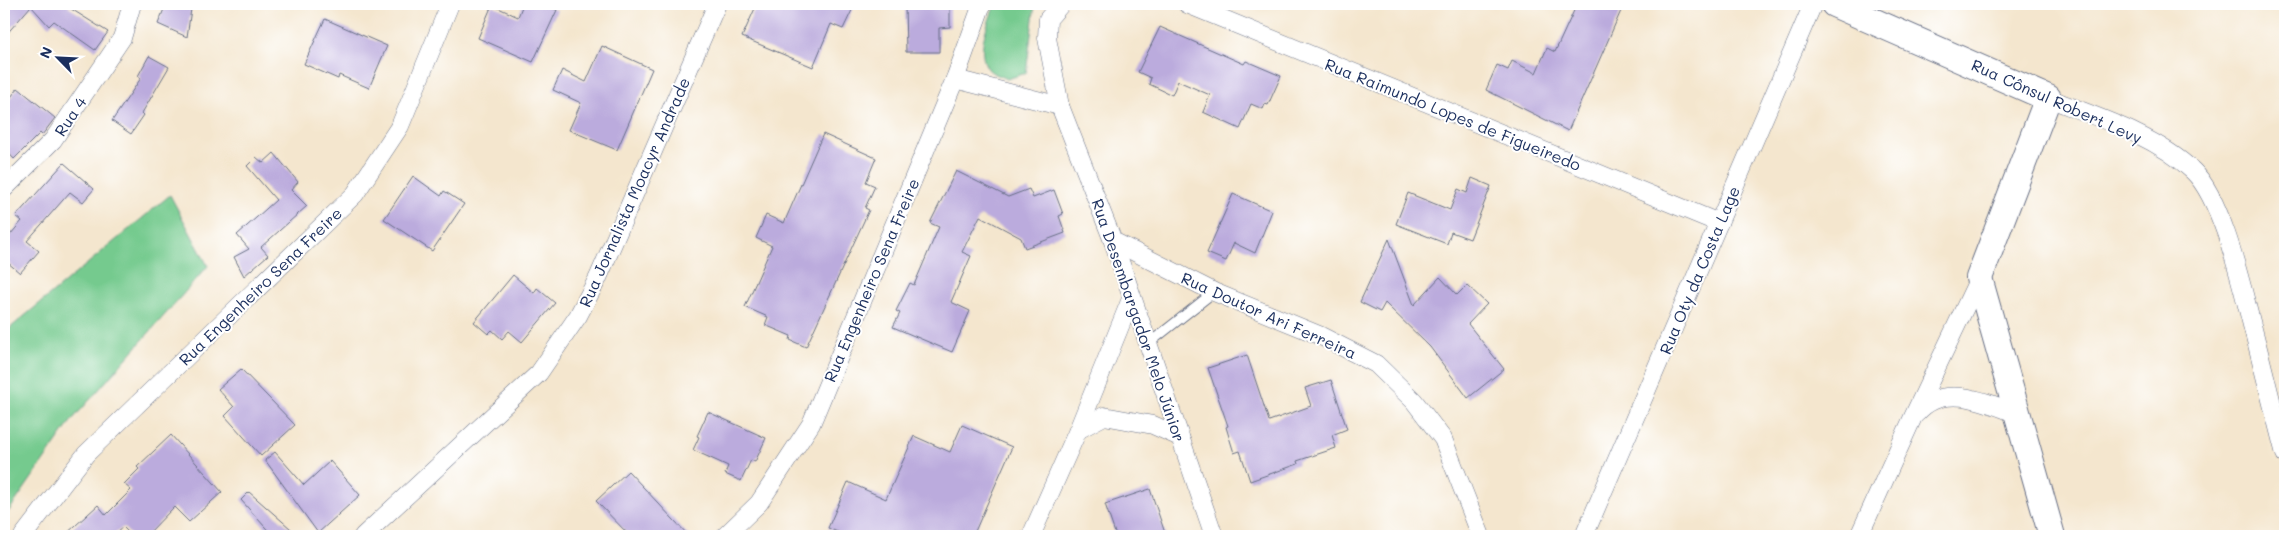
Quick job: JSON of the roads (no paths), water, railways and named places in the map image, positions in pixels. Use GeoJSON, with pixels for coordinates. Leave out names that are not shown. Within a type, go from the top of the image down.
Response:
{"type":"FeatureCollection","features":[{"type":"Feature","properties":{"kind":"street","name":"Rua 4"},"geometry":{"type":"LineString","coordinates":[[4,189],[53,140],[122,38],[132,4]]}},
{"type":"Feature","properties":{"kind":"street","name":"Rua Engenheiro Sena Freire"},"geometry":{"type":"LineString","coordinates":[[24,536],[86,454],[355,194],[400,126],[450,4]]}},
{"type":"Feature","properties":{"kind":"street","name":"Rua Jornalista Moacyr Andrade"},"geometry":{"type":"LineString","coordinates":[[363,536],[538,373],[578,316],[598,278],[718,4]]}},
{"type":"Feature","properties":{"kind":"street","name":"Rua Engenheiro Sena Freire"},"geometry":{"type":"LineString","coordinates":[[725,536],[759,504],[811,424],[955,79],[982,4]]}},
{"type":"Feature","properties":{"kind":"street","name":"Rua Desembargador Melo Júnior"},"geometry":{"type":"LineString","coordinates":[[1061,4],[1048,19],[1047,38],[1060,106],[1113,241],[1131,299],[1214,536]]}},
{"type":"Feature","properties":{"kind":"street","name":"Rua Raimundo Lopes de Figueiredo"},"geometry":{"type":"LineString","coordinates":[[1187,4],[1719,223]]}},
{"type":"Feature","properties":{"kind":"street","name":"Rua Oty da Costa Lage"},"geometry":{"type":"LineString","coordinates":[[1584,536],[1813,4]]}},
{"type":"Feature","properties":{"kind":"street","name":"Rua Cônsul Robert Levy"},"geometry":{"type":"LineString","coordinates":[[1834,4],[2048,98],[2125,128],[2170,154],[2194,172],[2208,190],[2233,254],[2285,454]]}},
{"type":"Feature","properties":{"kind":"street"},"geometry":{"type":"LineString","coordinates":[[955,79],[1060,106]]}},
{"type":"Feature","properties":{"kind":"street"},"geometry":{"type":"LineString","coordinates":[[1859,536],[1979,278],[2048,98]]}},
{"type":"Feature","properties":{"kind":"street","name":"Rua Doutor Ari Ferreira"},"geometry":{"type":"LineString","coordinates":[[1113,241],[1214,292],[1319,334],[1376,364],[1414,401],[1442,439],[1481,536]]}},
{"type":"Feature","properties":{"kind":"street"},"geometry":{"type":"LineString","coordinates":[[1979,278],[2052,536]]}},
{"type":"Feature","properties":{"kind":"street"},"geometry":{"type":"LineString","coordinates":[[1031,536],[1078,430],[1131,299]]}},
{"type":"Feature","properties":{"kind":"street"},"geometry":{"type":"LineString","coordinates":[[1913,417],[1926,402],[1951,396],[1980,400],[2017,414]]}},
{"type":"Feature","properties":{"kind":"street"},"geometry":{"type":"LineString","coordinates":[[1078,430],[1104,416],[1153,425],[1180,437]]}},
{"type":"Feature","properties":{"kind":"lane"},"geometry":{"type":"LineString","coordinates":[[1148,344],[1214,292]]}}]}
